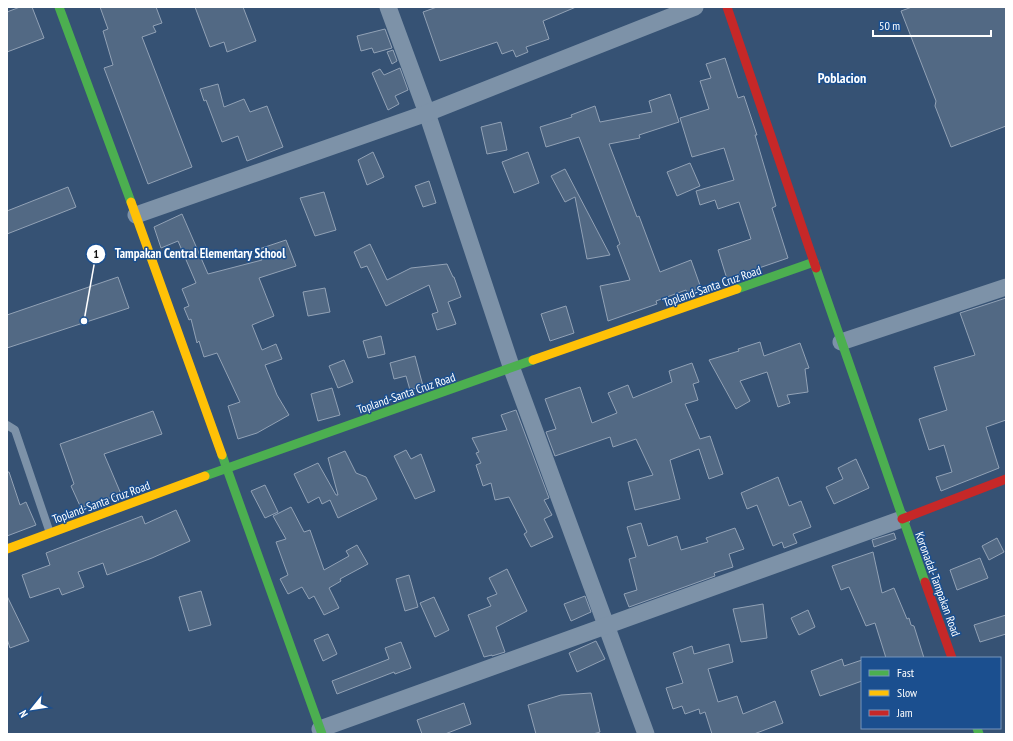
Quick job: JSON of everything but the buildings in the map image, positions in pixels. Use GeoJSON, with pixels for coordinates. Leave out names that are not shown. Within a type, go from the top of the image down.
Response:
{"type":"FeatureCollection","features":[{"type":"Feature","properties":{"kind":"main road"},"geometry":{"type":"LineString","coordinates":[[59,7],[136,215],[321,732]]}},
{"type":"Feature","properties":{"kind":"main road","name":"Koronadal-Tampakan Road"},"geometry":{"type":"LineString","coordinates":[[726,7],[902,519],[952,657]]}},
{"type":"Feature","properties":{"kind":"main road","name":"Topland-Santa Cruz Road"},"geometry":{"type":"LineString","coordinates":[[7,549],[227,468],[814,262]]}},
{"type":"Feature","properties":{"kind":"main road"},"geometry":{"type":"LineString","coordinates":[[902,519],[1006,479]]}},
{"type":"Feature","properties":{"kind":"street"},"geometry":{"type":"LineString","coordinates":[[388,7],[427,113],[512,368],[646,734]]}},
{"type":"Feature","properties":{"kind":"street"},"geometry":{"type":"LineString","coordinates":[[136,215],[427,113],[695,7]]}},
{"type":"Feature","properties":{"kind":"street"},"geometry":{"type":"LineString","coordinates":[[841,342],[1006,287]]}},
{"type":"Feature","properties":{"kind":"street"},"geometry":{"type":"LineString","coordinates":[[321,732],[902,519]]}},
{"type":"Feature","properties":{"kind":"lane"},"geometry":{"type":"LineString","coordinates":[[7,425],[15,430],[50,533]]}},
{"type":"Feature","properties":{"kind":"traffic: fast"},"geometry":{"type":"LineString","coordinates":[[59,7],[131,202]]}},
{"type":"Feature","properties":{"kind":"traffic: fast"},"geometry":{"type":"LineString","coordinates":[[737,289],[814,262]]}},
{"type":"Feature","properties":{"kind":"traffic: fast"},"geometry":{"type":"LineString","coordinates":[[816,268],[925,582]]}},
{"type":"Feature","properties":{"kind":"traffic: fast"},"geometry":{"type":"LineString","coordinates":[[205,476],[533,360]]}},
{"type":"Feature","properties":{"kind":"traffic: fast"},"geometry":{"type":"LineString","coordinates":[[222,455],[322,734]]}},
{"type":"Feature","properties":{"kind":"traffic: fast"},"geometry":{"type":"LineString","coordinates":[[977,729],[979,734]]}},
{"type":"Feature","properties":{"kind":"traffic: slow"},"geometry":{"type":"LineString","coordinates":[[131,202],[222,455]]}},
{"type":"Feature","properties":{"kind":"traffic: slow"},"geometry":{"type":"LineString","coordinates":[[533,360],[737,289]]}},
{"type":"Feature","properties":{"kind":"traffic: slow"},"geometry":{"type":"LineString","coordinates":[[7,549],[205,476]]}},
{"type":"Feature","properties":{"kind":"traffic: jam"},"geometry":{"type":"LineString","coordinates":[[727,7],[816,268]]}},
{"type":"Feature","properties":{"kind":"traffic: jam"},"geometry":{"type":"LineString","coordinates":[[902,519],[1006,479]]}},
{"type":"Feature","properties":{"kind":"traffic: jam"},"geometry":{"type":"LineString","coordinates":[[925,582],[952,657]]}},
{"type":"Feature","properties":{"kind":"place","name":"Tampakan Central Elementary School"},"geometry":{"type":"Point","coordinates":[84,321]}},
{"type":"Feature","properties":{"kind":"district","name":"Poblacion"},"geometry":{"type":"Point","coordinates":[842,78]}}]}
